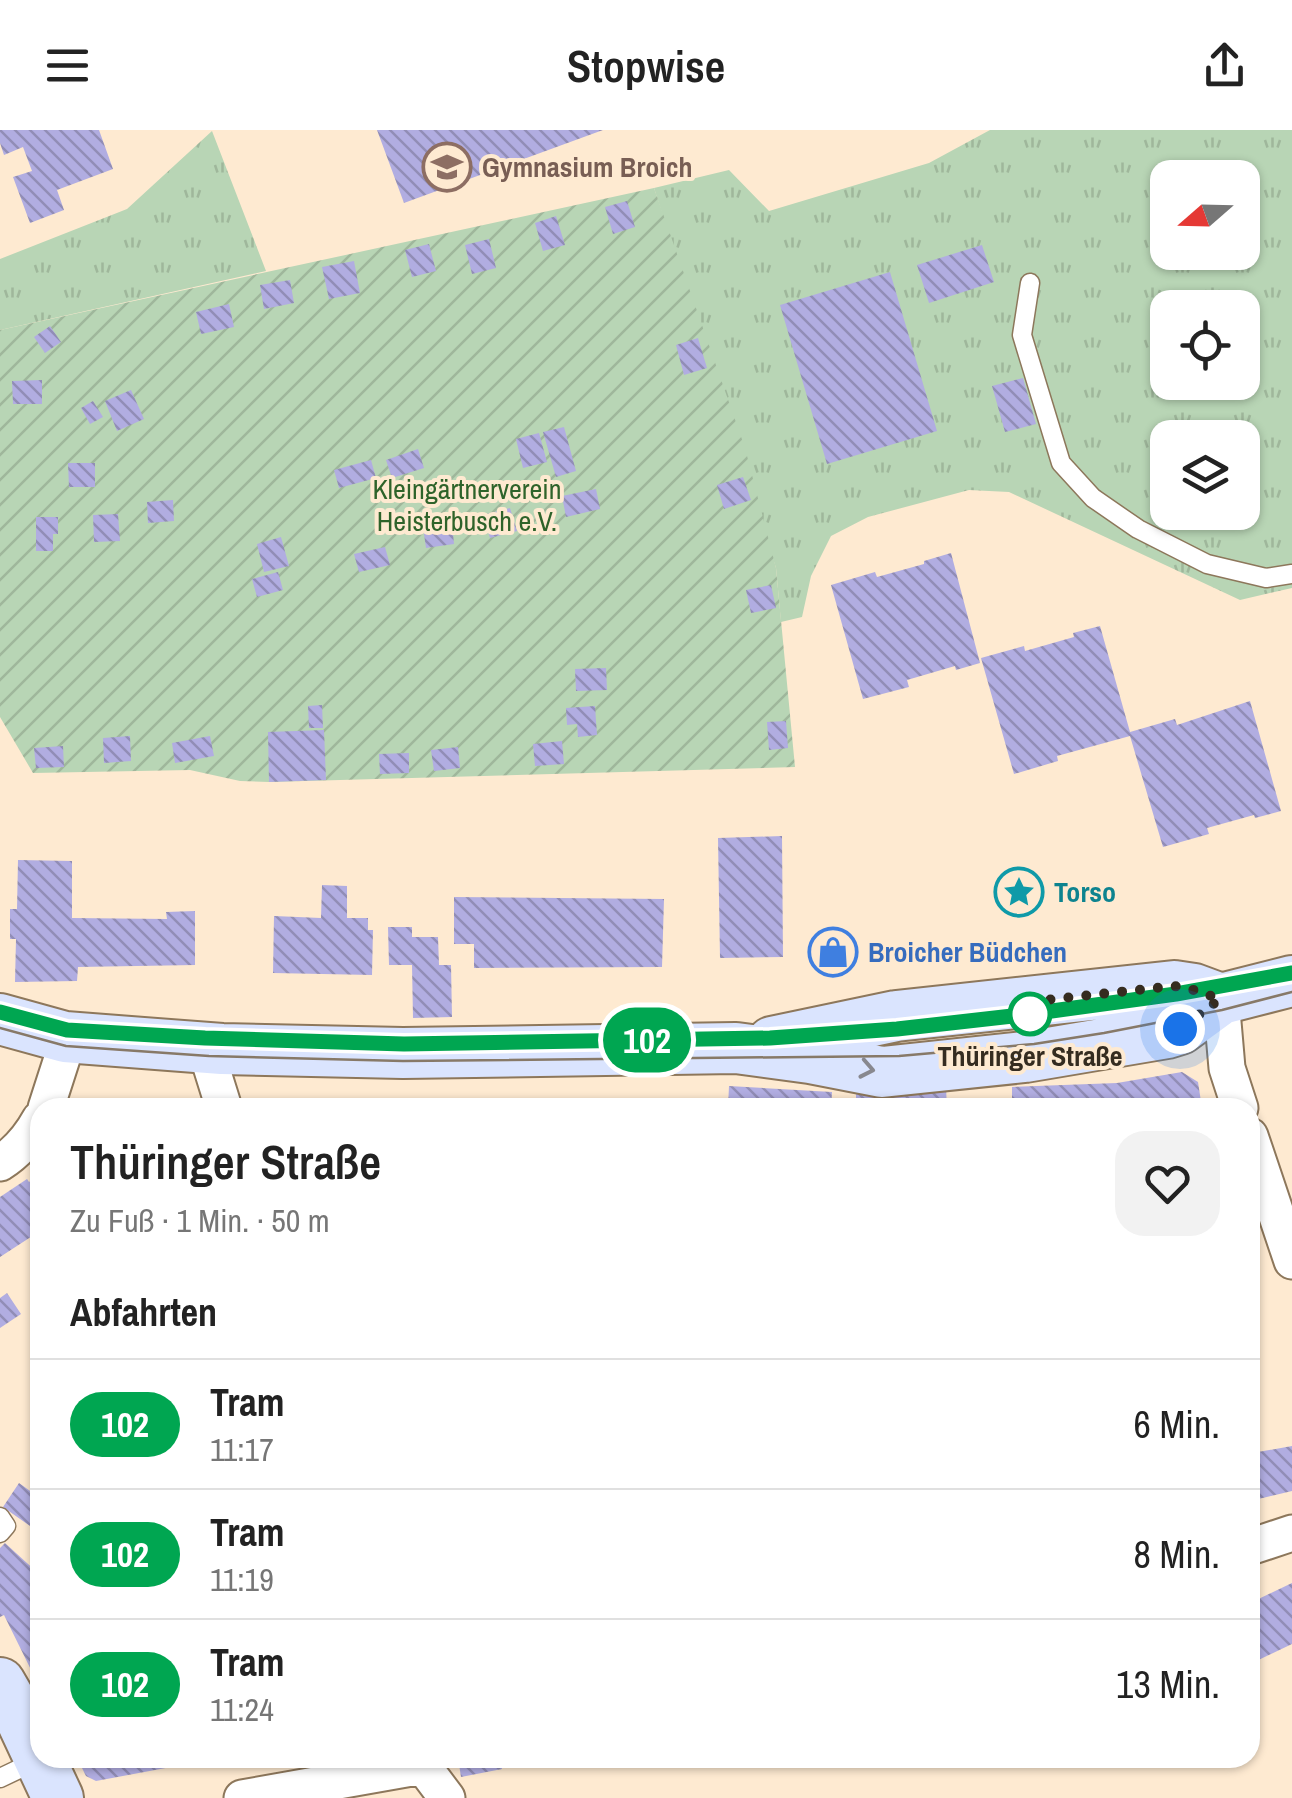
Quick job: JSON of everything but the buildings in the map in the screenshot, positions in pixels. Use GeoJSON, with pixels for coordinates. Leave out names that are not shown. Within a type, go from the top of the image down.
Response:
{"type":"FeatureCollection","features":[{"type":"Feature","properties":{"kind":"main road"},"geometry":{"type":"LineString","coordinates":[[0,1019],[65,1037],[205,1047],[403,1053],[736,1048],[896,1016],[1174,986],[1220,999],[1292,981]]}},
{"type":"Feature","properties":{"kind":"main road"},"geometry":{"type":"LineString","coordinates":[[0,1683],[21,1720],[32,1779]]}},
{"type":"Feature","properties":{"kind":"street"},"geometry":{"type":"LineString","coordinates":[[1220,999],[1227,1068],[1237,1098]]}},
{"type":"Feature","properties":{"kind":"street"},"geometry":{"type":"LineString","coordinates":[[49,1098],[66,1046],[65,1037]]}},
{"type":"Feature","properties":{"kind":"street"},"geometry":{"type":"LineString","coordinates":[[205,1047],[221,1098]]}},
{"type":"Feature","properties":{"kind":"street"},"geometry":{"type":"LineString","coordinates":[[0,1163],[30,1136]]}},
{"type":"Feature","properties":{"kind":"street"},"geometry":{"type":"LineString","coordinates":[[1260,1166],[1292,1261]]}},
{"type":"Feature","properties":{"kind":"street"},"geometry":{"type":"LineString","coordinates":[[1260,1543],[1292,1533]]}},
{"type":"Feature","properties":{"kind":"street"},"geometry":{"type":"LineString","coordinates":[[242,1798],[391,1768]]}},
{"type":"Feature","properties":{"kind":"street"},"geometry":{"type":"LineString","coordinates":[[425,1768],[447,1798]]}},
{"type":"Feature","properties":{"kind":"lane"},"geometry":{"type":"LineString","coordinates":[[1030,283],[1022,335],[1061,464],[1093,498],[1138,529],[1207,564],[1266,578],[1292,574]]}},
{"type":"Feature","properties":{"kind":"lane"},"geometry":{"type":"LineString","coordinates":[[0,1516],[6,1526],[0,1533]]}},
{"type":"Feature","properties":{"kind":"green space"},"geometry":{"type":"Polygon","coordinates":[[[990,130],[1292,130],[1292,588],[1240,600],[1009,492],[969,490],[868,517],[831,536],[811,576],[802,617],[781,622],[776,568],[654,188],[729,170],[769,211],[929,163],[990,130]]]}},
{"type":"Feature","properties":{"kind":"green space"},"geometry":{"type":"Polygon","coordinates":[[[212,131],[266,271],[0,330],[0,259],[127,209],[212,131]]]}},
{"type":"Feature","properties":{"kind":"green space","name":"Kleingärtnerverein Heisterbusch e.V."},"geometry":{"type":"Polygon","coordinates":[[[654,188],[745,448],[776,568],[795,767],[269,782],[240,781],[190,770],[33,773],[0,717],[0,330],[654,188]]]}},
{"type":"Feature","properties":{"kind":"tram line"},"geometry":{"type":"LineString","coordinates":[[0,1012],[67,1031],[205,1038],[404,1044],[770,1038],[1030,1014],[1292,973]]}},
{"type":"Feature","properties":{"kind":"tram line","name":"102"},"geometry":{"type":"LineString","coordinates":[[0,1012],[67,1030],[205,1038],[404,1044],[770,1038],[1030,1014],[1292,973]]}},
{"type":"Feature","properties":{"kind":"tram line"},"geometry":{"type":"LineString","coordinates":[[0,1028],[66,1046],[209,1056],[403,1061],[899,1056],[1034,1044],[1104,1033],[1292,992]]}},
{"type":"Feature","properties":{"kind":"place","name":"Gymnasium Broich"},"geometry":{"type":"Point","coordinates":[447,167]}},
{"type":"Feature","properties":{"kind":"place","name":"Torso"},"geometry":{"type":"Point","coordinates":[1019,892]}},
{"type":"Feature","properties":{"kind":"place","name":"Broicher Büdchen"},"geometry":{"type":"Point","coordinates":[833,952]}},
{"type":"Feature","properties":{"kind":"place","name":"Thüringer Straße"},"geometry":{"type":"Point","coordinates":[1030,1014]}},
{"type":"Feature","properties":{"kind":"route"},"geometry":{"type":"LineString","coordinates":[[1030,1014],[1027,1002],[1174,986],[1220,999],[1180,1029]]}}]}
